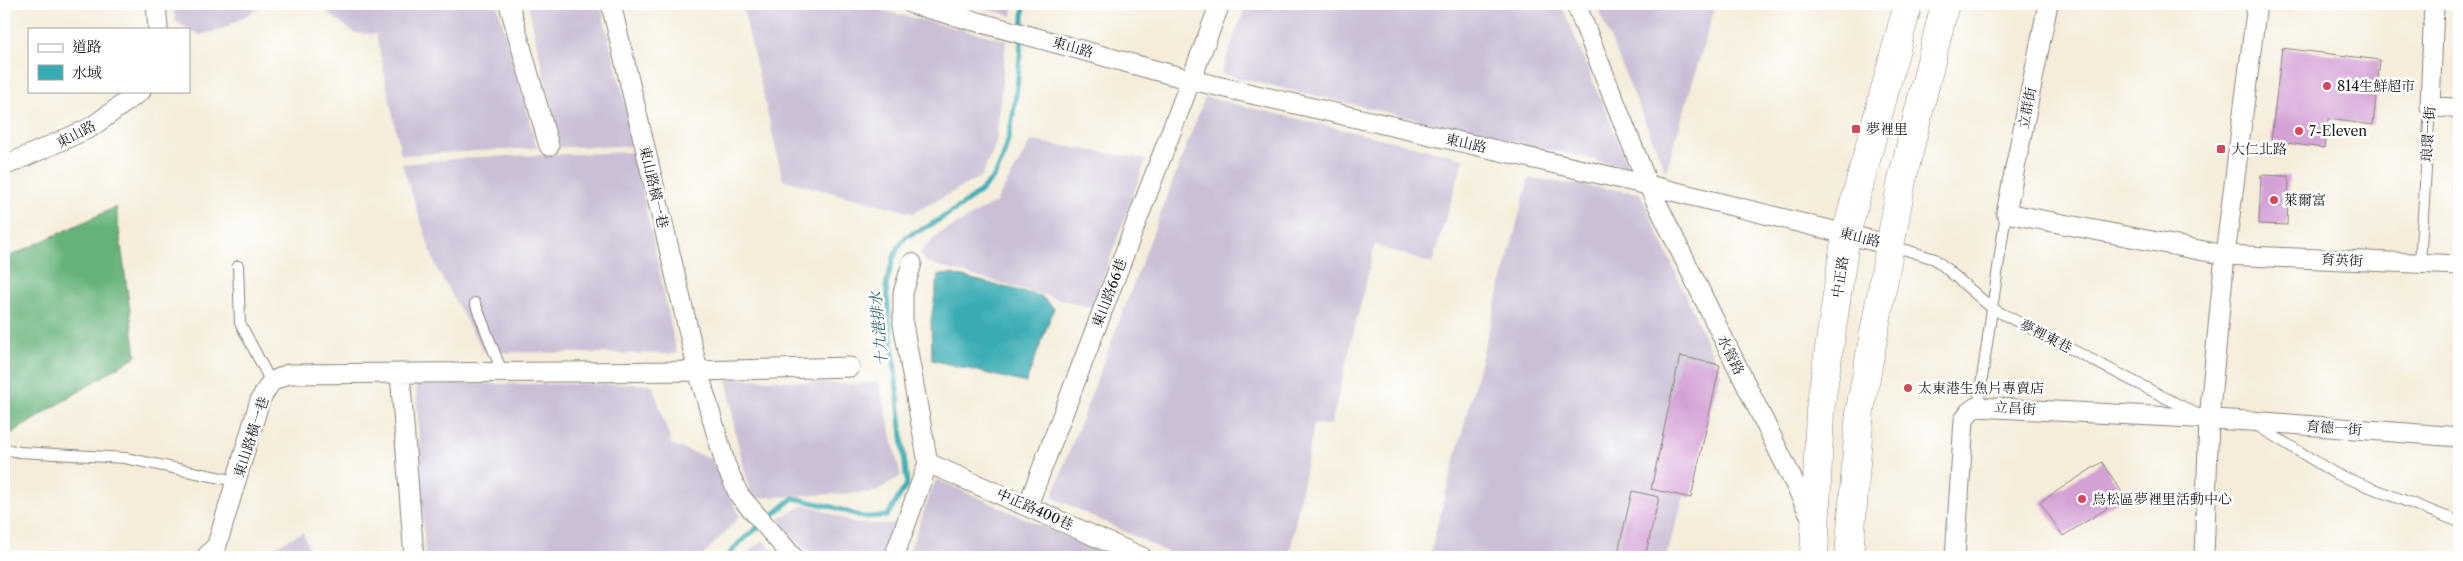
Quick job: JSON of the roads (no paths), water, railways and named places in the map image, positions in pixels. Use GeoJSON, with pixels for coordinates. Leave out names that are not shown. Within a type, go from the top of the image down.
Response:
{"type":"FeatureCollection","features":[{"type":"Feature","properties":{"kind":"main road","name":"中正路"},"geometry":{"type":"LineString","coordinates":[[1814,557],[1820,410],[1846,234],[1908,4]]}},
{"type":"Feature","properties":{"kind":"main road"},"geometry":{"type":"LineString","coordinates":[[1849,557],[1860,410],[1902,180],[1945,4]]}},
{"type":"Feature","properties":{"kind":"street"},"geometry":{"type":"LineString","coordinates":[[156,4],[158,28]]}},
{"type":"Feature","properties":{"kind":"street"},"geometry":{"type":"LineString","coordinates":[[509,4],[549,146]]}},
{"type":"Feature","properties":{"kind":"street","name":"東山路橫一巷"},"geometry":{"type":"LineString","coordinates":[[611,4],[698,371],[726,466],[739,496],[793,557]]}},
{"type":"Feature","properties":{"kind":"street","name":"東山路"},"geometry":{"type":"LineString","coordinates":[[912,4],[1009,28],[1191,80],[1648,185],[1890,244]]}},
{"type":"Feature","properties":{"kind":"street","name":"東山路66巷"},"geometry":{"type":"LineString","coordinates":[[1028,506],[1220,4]]}},
{"type":"Feature","properties":{"kind":"street","name":"水管路"},"geometry":{"type":"LineString","coordinates":[[1576,4],[1648,185],[1814,524]]}},
{"type":"Feature","properties":{"kind":"street","name":"立群街"},"geometry":{"type":"LineString","coordinates":[[2006,213],[2048,4]]}},
{"type":"Feature","properties":{"kind":"street"},"geometry":{"type":"LineString","coordinates":[[2204,557],[2209,420],[2225,255],[2257,4]]}},
{"type":"Feature","properties":{"kind":"street","name":"琅環一街"},"geometry":{"type":"LineString","coordinates":[[2430,107],[2434,4]]}},
{"type":"Feature","properties":{"kind":"street","name":"東山路"},"geometry":{"type":"LineString","coordinates":[[4,166],[50,148],[90,128],[141,92]]}},
{"type":"Feature","properties":{"kind":"street"},"geometry":{"type":"LineString","coordinates":[[2430,107],[2459,108]]}},
{"type":"Feature","properties":{"kind":"street"},"geometry":{"type":"LineString","coordinates":[[2006,213],[2225,255]]}},
{"type":"Feature","properties":{"kind":"street","name":"育英街"},"geometry":{"type":"LineString","coordinates":[[2225,255],[2459,265]]}},
{"type":"Feature","properties":{"kind":"street"},"geometry":{"type":"LineString","coordinates":[[894,557],[928,463],[903,324],[903,293],[912,263]]}},
{"type":"Feature","properties":{"kind":"street","name":"東山路橫一巷"},"geometry":{"type":"LineString","coordinates":[[206,557],[217,545],[260,400],[271,382],[288,374],[698,371],[850,367]]}},
{"type":"Feature","properties":{"kind":"street"},"geometry":{"type":"LineString","coordinates":[[400,372],[414,557]]}},
{"type":"Feature","properties":{"kind":"street","name":"立昌街"},"geometry":{"type":"LineString","coordinates":[[1955,557],[1964,420],[1969,412],[1978,406],[2209,420]]}},
{"type":"Feature","properties":{"kind":"street","name":"育德一街"},"geometry":{"type":"LineString","coordinates":[[2209,420],[2250,421],[2459,437]]}},
{"type":"Feature","properties":{"kind":"street","name":"中正路400巷"},"geometry":{"type":"LineString","coordinates":[[928,463],[1142,557]]}},
{"type":"Feature","properties":{"kind":"lane","name":"琅環一街"},"geometry":{"type":"LineString","coordinates":[[2420,263],[2430,107]]}},
{"type":"Feature","properties":{"kind":"lane"},"geometry":{"type":"LineString","coordinates":[[1978,406],[2006,213]]}},
{"type":"Feature","properties":{"kind":"lane","name":"夢裡東巷"},"geometry":{"type":"LineString","coordinates":[[1890,244],[1935,259],[1993,309],[2209,420]]}},
{"type":"Feature","properties":{"kind":"lane"},"geometry":{"type":"LineString","coordinates":[[238,266],[240,322],[271,382]]}},
{"type":"Feature","properties":{"kind":"lane"},"geometry":{"type":"LineString","coordinates":[[475,303],[502,372]]}},
{"type":"Feature","properties":{"kind":"lane"},"geometry":{"type":"LineString","coordinates":[[2250,421],[2336,474],[2457,520],[2459,518]]}},
{"type":"Feature","properties":{"kind":"lane"},"geometry":{"type":"LineString","coordinates":[[4,449],[20,452],[125,458],[236,481]]}},
{"type":"Feature","properties":{"kind":"water"},"geometry":{"type":"Polygon","coordinates":[[[951,274],[1041,296],[1054,308],[1026,383],[932,360],[931,320],[938,275],[951,274]]]}},
{"type":"Feature","properties":{"kind":"waterway","name":"十九港排水"},"geometry":{"type":"LineString","coordinates":[[727,557],[738,544],[793,498],[833,507],[863,517],[887,516],[907,484],[886,285],[895,255],[906,237],[927,227],[971,199],[992,179],[1000,165],[1007,145],[1016,95],[1024,4]]}},
{"type":"Feature","properties":{"kind":"place","name":"814生鮮超市"},"geometry":{"type":"Point","coordinates":[2327,86]}},
{"type":"Feature","properties":{"kind":"place","name":"夢裡里"},"geometry":{"type":"Point","coordinates":[1856,129]}},
{"type":"Feature","properties":{"kind":"place","name":"7-Eleven"},"geometry":{"type":"Point","coordinates":[2299,131]}},
{"type":"Feature","properties":{"kind":"place","name":"大仁北路"},"geometry":{"type":"Point","coordinates":[2221,149]}},
{"type":"Feature","properties":{"kind":"place","name":"萊爾富"},"geometry":{"type":"Point","coordinates":[2274,200]}},
{"type":"Feature","properties":{"kind":"place","name":"太東港生魚片專賣店"},"geometry":{"type":"Point","coordinates":[1908,388]}},
{"type":"Feature","properties":{"kind":"place","name":"鳥松區夢裡里活動中心"},"geometry":{"type":"Point","coordinates":[2082,499]}}]}
